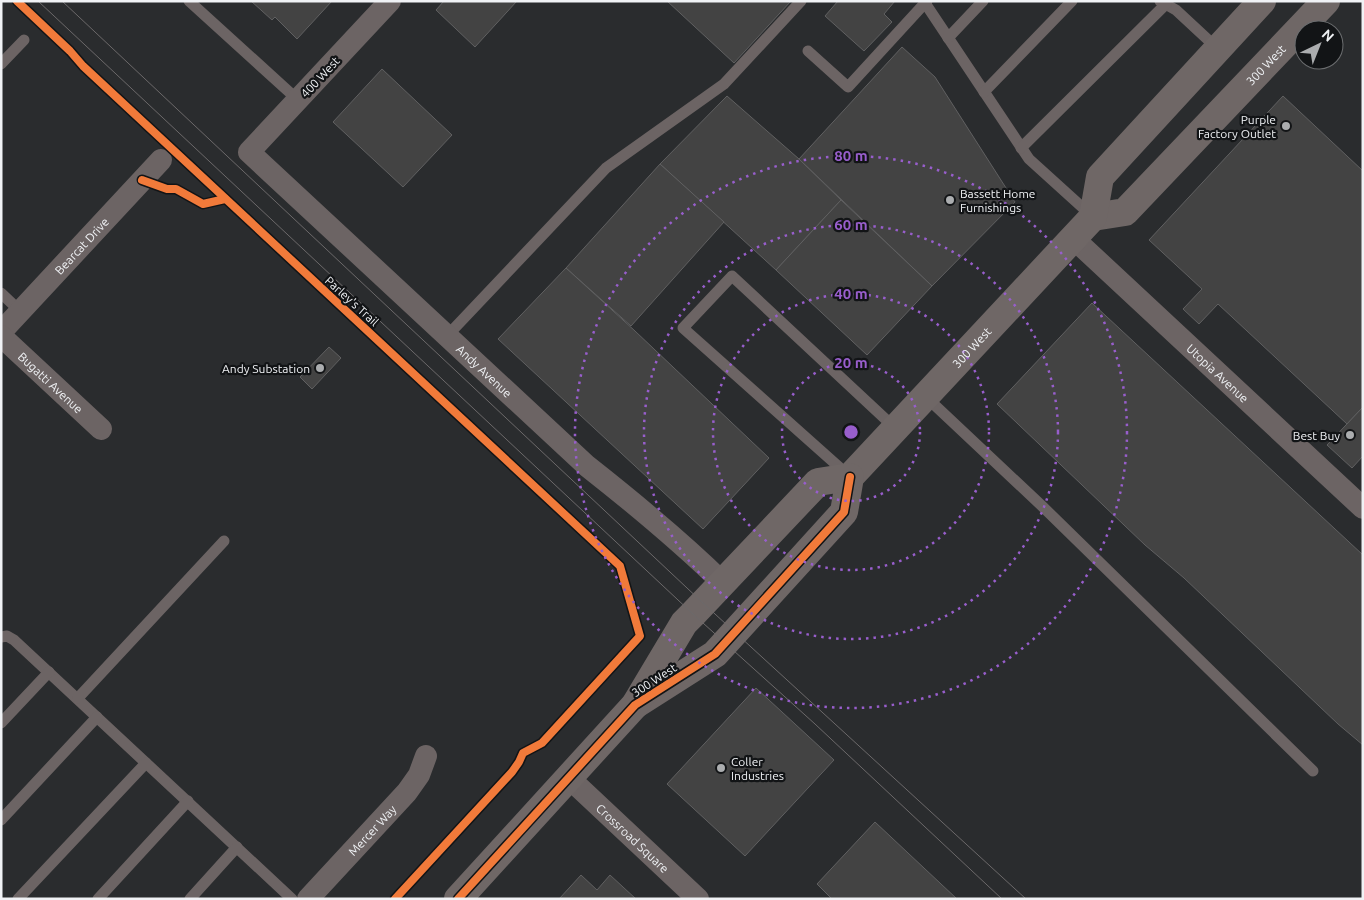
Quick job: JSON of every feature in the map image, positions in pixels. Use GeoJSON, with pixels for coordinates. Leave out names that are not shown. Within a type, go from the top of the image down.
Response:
{"type":"FeatureCollection","features":[{"type":"Feature","properties":{"kind":"main road"},"geometry":{"type":"LineString","coordinates":[[1093,217],[1100,177],[1262,1]]}},
{"type":"Feature","properties":{"kind":"main road","name":"300 West"},"geometry":{"type":"LineString","coordinates":[[635,705],[715,654],[844,512],[850,477],[1073,238],[1093,217],[1125,212],[1326,1]]}},
{"type":"Feature","properties":{"kind":"main road","name":"300 West"},"geometry":{"type":"LineString","coordinates":[[458,899],[635,705],[684,623],[818,482],[850,477]]}},
{"type":"Feature","properties":{"kind":"street","name":"400 West"},"geometry":{"type":"LineString","coordinates":[[249,152],[390,1]]}},
{"type":"Feature","properties":{"kind":"street","name":"Andy Avenue"},"geometry":{"type":"LineString","coordinates":[[249,152],[587,466],[634,503],[723,583]]}},
{"type":"Feature","properties":{"kind":"street","name":"Bearcat Drive"},"geometry":{"type":"LineString","coordinates":[[1,334],[161,160]]}},
{"type":"Feature","properties":{"kind":"street","name":"Utopia Avenue"},"geometry":{"type":"LineString","coordinates":[[1073,238],[1363,508]]}},
{"type":"Feature","properties":{"kind":"street","name":"Bugatti Avenue"},"geometry":{"type":"LineString","coordinates":[[1,334],[101,429]]}},
{"type":"Feature","properties":{"kind":"street","name":"Mercer Way"},"geometry":{"type":"LineString","coordinates":[[308,899],[407,792],[419,775],[426,756]]}},
{"type":"Feature","properties":{"kind":"street","name":"Crossroad Square"},"geometry":{"type":"LineString","coordinates":[[568,777],[698,899]]}},
{"type":"Feature","properties":{"kind":"lane"},"geometry":{"type":"LineString","coordinates":[[189,1],[298,100]]}},
{"type":"Feature","properties":{"kind":"lane"},"geometry":{"type":"LineString","coordinates":[[447,336],[606,168],[724,84],[801,1]]}},
{"type":"Feature","properties":{"kind":"lane"},"geometry":{"type":"LineString","coordinates":[[948,38],[983,1]]}},
{"type":"Feature","properties":{"kind":"lane"},"geometry":{"type":"LineString","coordinates":[[984,92],[1072,1]]}},
{"type":"Feature","properties":{"kind":"lane"},"geometry":{"type":"LineString","coordinates":[[808,51],[848,87],[926,2],[1029,159],[1093,217]]}},
{"type":"Feature","properties":{"kind":"lane"},"geometry":{"type":"LineString","coordinates":[[1022,148],[1172,4],[1218,49]]}},
{"type":"Feature","properties":{"kind":"lane"},"geometry":{"type":"LineString","coordinates":[[1,64],[24,40]]}},
{"type":"Feature","properties":{"kind":"lane"},"geometry":{"type":"LineString","coordinates":[[850,477],[682,328],[732,276],[896,428]]}},
{"type":"Feature","properties":{"kind":"lane"},"geometry":{"type":"LineString","coordinates":[[1,293],[21,312]]}},
{"type":"Feature","properties":{"kind":"lane"},"geometry":{"type":"LineString","coordinates":[[926,396],[1047,510],[1313,771]]}},
{"type":"Feature","properties":{"kind":"lane"},"geometry":{"type":"LineString","coordinates":[[78,698],[224,541]]}},
{"type":"Feature","properties":{"kind":"lane"},"geometry":{"type":"LineString","coordinates":[[1,637],[7,636],[14,640],[292,899]]}},
{"type":"Feature","properties":{"kind":"lane"},"geometry":{"type":"LineString","coordinates":[[1,724],[49,672]]}},
{"type":"Feature","properties":{"kind":"lane"},"geometry":{"type":"LineString","coordinates":[[1,820],[97,716]]}},
{"type":"Feature","properties":{"kind":"lane"},"geometry":{"type":"LineString","coordinates":[[18,899],[146,763]]}},
{"type":"Feature","properties":{"kind":"lane"},"geometry":{"type":"LineString","coordinates":[[98,899],[188,801]]}},
{"type":"Feature","properties":{"kind":"lane"},"geometry":{"type":"LineString","coordinates":[[190,899],[237,847]]}},
{"type":"Feature","properties":{"kind":"building"},"geometry":{"type":"Polygon","coordinates":[[[251,1],[332,1],[297,39],[275,17],[272,20],[251,1]]]}},
{"type":"Feature","properties":{"kind":"building"},"geometry":{"type":"Polygon","coordinates":[[[444,1],[517,1],[475,47],[436,10],[444,1]]]}},
{"type":"Feature","properties":{"kind":"building"},"geometry":{"type":"Polygon","coordinates":[[[667,1],[791,1],[734,63],[667,1]]]}},
{"type":"Feature","properties":{"kind":"building"},"geometry":{"type":"Polygon","coordinates":[[[838,1],[895,1],[884,14],[892,22],[864,51],[825,16],[838,1]]]}},
{"type":"Feature","properties":{"kind":"building"},"geometry":{"type":"Polygon","coordinates":[[[902,47],[935,77],[1015,202],[932,286],[799,159],[902,47]]]}},
{"type":"Feature","properties":{"kind":"building"},"geometry":{"type":"Polygon","coordinates":[[[382,69],[452,135],[403,187],[333,122],[382,69]]]}},
{"type":"Feature","properties":{"kind":"building"},"geometry":{"type":"Polygon","coordinates":[[[727,96],[799,159],[841,200],[776,270],[660,164],[727,96]]]}},
{"type":"Feature","properties":{"kind":"building"},"geometry":{"type":"Polygon","coordinates":[[[1283,96],[1363,171],[1363,407],[1347,424],[1218,304],[1199,324],[1183,309],[1202,289],[1149,240],[1283,96]]]}},
{"type":"Feature","properties":{"kind":"building"},"geometry":{"type":"Polygon","coordinates":[[[660,164],[724,222],[631,326],[566,268],[660,164]]]}},
{"type":"Feature","properties":{"kind":"building"},"geometry":{"type":"Polygon","coordinates":[[[841,200],[932,286],[867,355],[776,270],[841,200]]]}},
{"type":"Feature","properties":{"kind":"building"},"geometry":{"type":"Polygon","coordinates":[[[566,268],[769,458],[703,529],[498,339],[566,268]]]}},
{"type":"Feature","properties":{"kind":"building"},"geometry":{"type":"Polygon","coordinates":[[[1092,303],[1363,555],[1363,745],[1338,724],[1184,578],[1145,545],[997,404],[1092,303]]]}},
{"type":"Feature","properties":{"kind":"building","name":"Andy Substation"},"geometry":{"type":"Polygon","coordinates":[[[329,347],[341,358],[312,389],[300,377],[329,347]]]}},
{"type":"Feature","properties":{"kind":"building","name":"Best Buy"},"geometry":{"type":"Polygon","coordinates":[[[1363,407],[1363,456],[1352,468],[1327,445],[1363,407]]]}},
{"type":"Feature","properties":{"kind":"building"},"geometry":{"type":"Polygon","coordinates":[[[756,688],[834,760],[745,856],[667,784],[756,688]]]}},
{"type":"Feature","properties":{"kind":"building"},"geometry":{"type":"Polygon","coordinates":[[[875,822],[957,899],[832,899],[817,884],[875,822]]]}},
{"type":"Feature","properties":{"kind":"building"},"geometry":{"type":"Polygon","coordinates":[[[581,875],[597,890],[610,875],[636,899],[559,899],[581,875]]]}},
{"type":"Feature","properties":{"kind":"tram line"},"geometry":{"type":"LineString","coordinates":[[38,1],[693,614],[815,724],[1002,899]]}},
{"type":"Feature","properties":{"kind":"tram line"},"geometry":{"type":"LineString","coordinates":[[62,1],[703,603],[1026,899]]}},
{"type":"Feature","properties":{"kind":"cycle path","name":"Parley's Trail"},"geometry":{"type":"LineString","coordinates":[[17,1],[70,51],[83,66],[620,566],[640,636],[542,743],[523,753],[512,772],[395,899]]}},
{"type":"Feature","properties":{"kind":"cycle path"},"geometry":{"type":"LineString","coordinates":[[142,180],[167,189],[176,189],[203,204],[225,199]]}},
{"type":"Feature","properties":{"kind":"cycle path"},"geometry":{"type":"LineString","coordinates":[[458,899],[635,705],[715,654],[844,512],[850,477]]}},
{"type":"Feature","properties":{"kind":"place","name":"Purple Factory Outlet"},"geometry":{"type":"Point","coordinates":[1286,126]}},
{"type":"Feature","properties":{"kind":"place","name":"Bassett Home Furnishings"},"geometry":{"type":"Point","coordinates":[950,200]}},
{"type":"Feature","properties":{"kind":"place","name":"Andy Substation"},"geometry":{"type":"Point","coordinates":[320,368]}},
{"type":"Feature","properties":{"kind":"place","name":"Best Buy"},"geometry":{"type":"Point","coordinates":[1350,435]}},
{"type":"Feature","properties":{"kind":"place","name":"Coller Industries"},"geometry":{"type":"Point","coordinates":[721,768]}}]}
